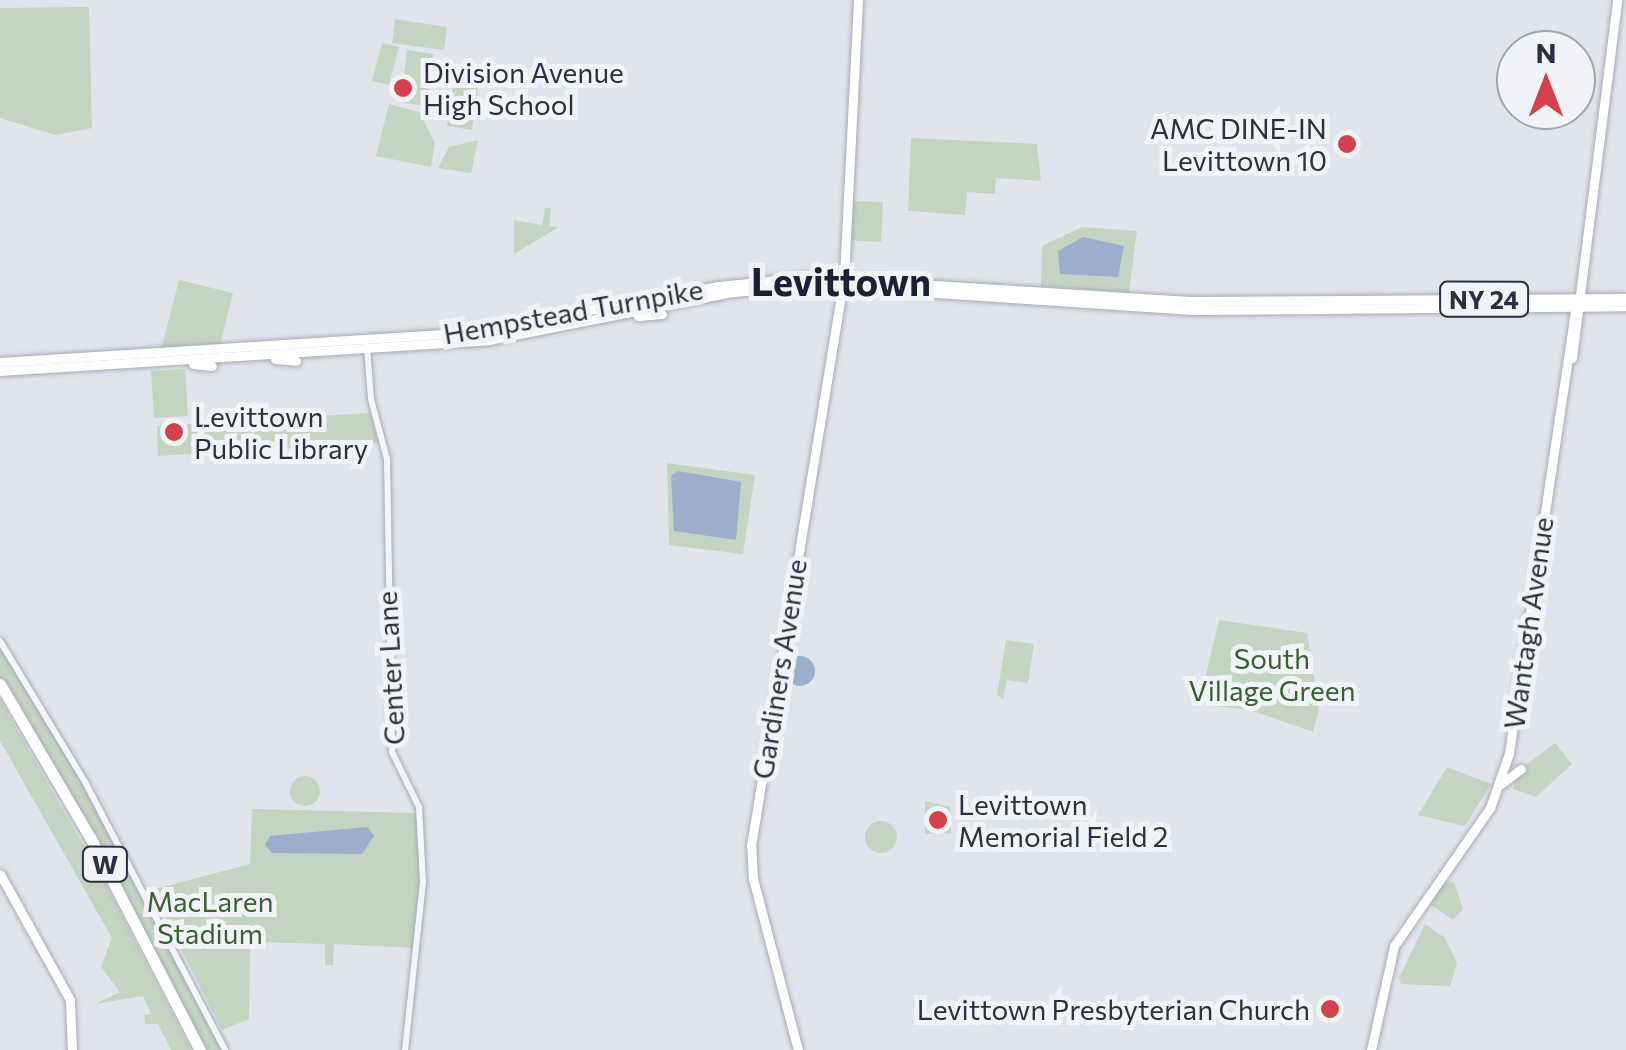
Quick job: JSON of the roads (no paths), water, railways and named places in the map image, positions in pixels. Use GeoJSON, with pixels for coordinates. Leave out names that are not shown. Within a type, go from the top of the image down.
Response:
{"type":"FeatureCollection","features":[{"type":"Feature","properties":{"kind":"highway","name":"W"},"geometry":{"type":"LineString","coordinates":[[0,684],[92,841],[197,1050]]}},
{"type":"Feature","properties":{"kind":"highway","name":"W"},"geometry":{"type":"LineString","coordinates":[[0,694],[197,1050]]}},
{"type":"Feature","properties":{"kind":"main road","name":"Gardiners Avenue"},"geometry":{"type":"LineString","coordinates":[[798,1050],[753,879],[750,846],[841,279],[856,0]]}},
{"type":"Feature","properties":{"kind":"main road","name":"Wantagh Avenue"},"geometry":{"type":"LineString","coordinates":[[1368,1050],[1394,946],[1497,788],[1577,302],[1617,0]]}},
{"type":"Feature","properties":{"kind":"main road","name":"Hempstead Turnpike"},"geometry":{"type":"LineString","coordinates":[[0,362],[506,337],[743,291],[841,279],[1153,308],[1340,308],[1407,303]]}},
{"type":"Feature","properties":{"kind":"main road","name":"Hempstead Turnpike"},"geometry":{"type":"LineString","coordinates":[[0,370],[248,356],[367,344],[407,346],[730,284],[841,279],[1193,301],[1577,302],[1626,298]]}},
{"type":"Feature","properties":{"kind":"main road","name":"Hempstead Turnpike"},"geometry":{"type":"LineString","coordinates":[[1577,302],[1626,306]]}},
{"type":"Feature","properties":{"kind":"main road"},"geometry":{"type":"LineString","coordinates":[[596,320],[662,314]]}},
{"type":"Feature","properties":{"kind":"main road"},"geometry":{"type":"LineString","coordinates":[[506,337],[531,338]]}},
{"type":"Feature","properties":{"kind":"main road"},"geometry":{"type":"LineString","coordinates":[[407,346],[446,351]]}},
{"type":"Feature","properties":{"kind":"main road"},"geometry":{"type":"LineString","coordinates":[[248,356],[296,361]]}},
{"type":"Feature","properties":{"kind":"main road"},"geometry":{"type":"LineString","coordinates":[[165,360],[212,366]]}},
{"type":"Feature","properties":{"kind":"main road"},"geometry":{"type":"LineString","coordinates":[[1497,788],[1521,768]]}},
{"type":"Feature","properties":{"kind":"main road"},"geometry":{"type":"LineString","coordinates":[[0,874],[70,1000],[72,1050]]}},
{"type":"Feature","properties":{"kind":"street","name":"Center Lane"},"geometry":{"type":"LineString","coordinates":[[367,344],[371,398],[387,459],[392,752],[419,806],[422,882],[405,1050]]}},
{"type":"Feature","properties":{"kind":"street"},"geometry":{"type":"LineString","coordinates":[[0,642],[86,782],[226,1050]]}},
{"type":"Feature","properties":{"kind":"water"},"geometry":{"type":"Polygon","coordinates":[[[1083,237],[1124,246],[1118,277],[1060,274],[1058,251],[1083,237]]]}},
{"type":"Feature","properties":{"kind":"water"},"geometry":{"type":"Polygon","coordinates":[[[678,471],[741,482],[736,540],[674,531],[671,476],[678,471]]]}},
{"type":"Feature","properties":{"kind":"water"},"geometry":{"type":"Polygon","coordinates":[[[800,656],[811,660],[815,671],[811,682],[800,686],[789,682],[785,671],[789,660],[800,656]]]}},
{"type":"Feature","properties":{"kind":"water"},"geometry":{"type":"Polygon","coordinates":[[[367,827],[374,836],[362,854],[272,853],[265,845],[270,836],[367,827]]]}},
{"type":"Feature","properties":{"kind":"place","name":"Division Avenue High School"},"geometry":{"type":"Point","coordinates":[403,88]}},
{"type":"Feature","properties":{"kind":"place","name":"AMC DINE-IN Levittown 10"},"geometry":{"type":"Point","coordinates":[1347,144]}},
{"type":"Feature","properties":{"kind":"place","name":"Levittown Public Library"},"geometry":{"type":"Point","coordinates":[174,432]}},
{"type":"Feature","properties":{"kind":"place","name":"Levittown Memorial Field 2"},"geometry":{"type":"Point","coordinates":[938,820]}},
{"type":"Feature","properties":{"kind":"place","name":"Levittown Presbyterian Church"},"geometry":{"type":"Point","coordinates":[1330,1009]}},
{"type":"Feature","properties":{"kind":"district","name":"Levittown"},"geometry":{"type":"Point","coordinates":[841,281]}},
{"type":"Feature","properties":{"kind":"park label","name":"South Village Green"},"geometry":{"type":"Point","coordinates":[1272,674]}},
{"type":"Feature","properties":{"kind":"park label","name":"MacLaren Stadium"},"geometry":{"type":"Point","coordinates":[210,917]}}]}
